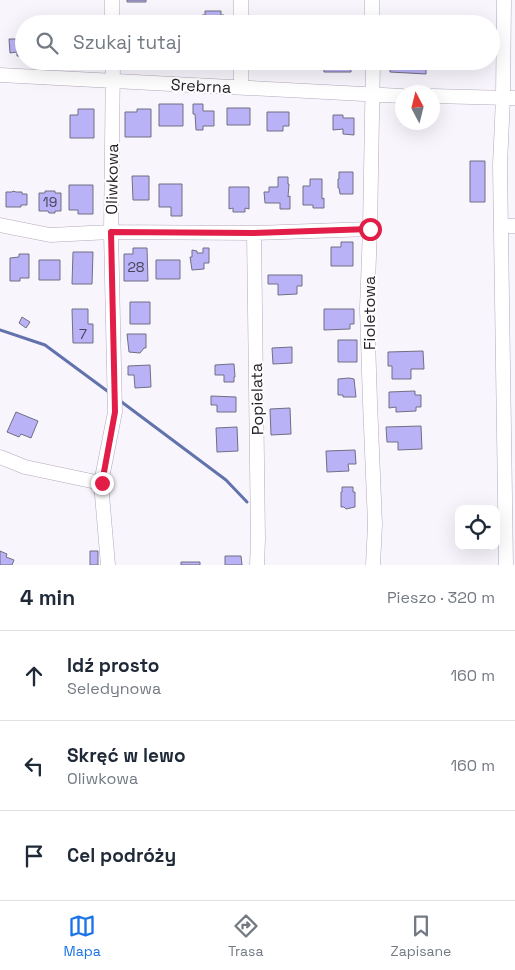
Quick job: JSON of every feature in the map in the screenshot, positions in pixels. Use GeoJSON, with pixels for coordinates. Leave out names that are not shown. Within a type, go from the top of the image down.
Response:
{"type":"FeatureCollection","features":[{"type":"Feature","properties":{"kind":"street"},"geometry":{"type":"LineString","coordinates":[[112,0],[112,15]]}},
{"type":"Feature","properties":{"kind":"street"},"geometry":{"type":"LineString","coordinates":[[240,0],[241,15]]}},
{"type":"Feature","properties":{"kind":"street"},"geometry":{"type":"LineString","coordinates":[[372,0],[372,15]]}},
{"type":"Feature","properties":{"kind":"street"},"geometry":{"type":"LineString","coordinates":[[504,0],[509,98],[500,165],[508,226],[510,477],[506,565]]}},
{"type":"Feature","properties":{"kind":"street","name":"Oliwkowa"},"geometry":{"type":"LineString","coordinates":[[108,565],[102,483],[115,412],[111,232],[113,70]]}},
{"type":"Feature","properties":{"kind":"street"},"geometry":{"type":"LineString","coordinates":[[241,70],[241,87]]}},
{"type":"Feature","properties":{"kind":"street","name":"Fioletowa"},"geometry":{"type":"LineString","coordinates":[[372,70],[367,309],[375,524],[373,565]]}},
{"type":"Feature","properties":{"kind":"street","name":"Srebrna"},"geometry":{"type":"LineString","coordinates":[[0,75],[395,96]]}},
{"type":"Feature","properties":{"kind":"street"},"geometry":{"type":"LineString","coordinates":[[440,96],[509,98]]}},
{"type":"Feature","properties":{"kind":"street"},"geometry":{"type":"LineString","coordinates":[[0,226],[50,235],[111,232],[254,233],[370,229]]}},
{"type":"Feature","properties":{"kind":"street","name":"Popielata"},"geometry":{"type":"LineString","coordinates":[[254,233],[257,565]]}},
{"type":"Feature","properties":{"kind":"street"},"geometry":{"type":"LineString","coordinates":[[0,457],[26,467],[102,483]]}},
{"type":"Feature","properties":{"kind":"building"},"geometry":{"type":"Polygon","coordinates":[[[127,0],[146,0],[146,2],[127,2],[127,0]]]}},
{"type":"Feature","properties":{"kind":"building"},"geometry":{"type":"Polygon","coordinates":[[[205,11],[221,11],[221,15],[205,15],[205,11]]]}},
{"type":"Feature","properties":{"kind":"building"},"geometry":{"type":"Polygon","coordinates":[[[9,39],[15,39],[15,52],[10,53],[9,39]]]}},
{"type":"Feature","properties":{"kind":"building"},"geometry":{"type":"Polygon","coordinates":[[[324,70],[351,70],[351,72],[324,72],[324,70]]]}},
{"type":"Feature","properties":{"kind":"building"},"geometry":{"type":"Polygon","coordinates":[[[390,70],[426,70],[426,74],[390,72],[390,70]]]}},
{"type":"Feature","properties":{"kind":"building"},"geometry":{"type":"Polygon","coordinates":[[[159,104],[183,104],[183,126],[159,126],[159,104]]]}},
{"type":"Feature","properties":{"kind":"building"},"geometry":{"type":"Polygon","coordinates":[[[193,104],[203,104],[203,111],[214,111],[214,126],[203,126],[203,130],[196,130],[193,104]]]}},
{"type":"Feature","properties":{"kind":"building"},"geometry":{"type":"Polygon","coordinates":[[[227,108],[250,108],[250,125],[227,125],[227,108]]]}},
{"type":"Feature","properties":{"kind":"building"},"geometry":{"type":"Polygon","coordinates":[[[78,109],[94,109],[94,138],[70,138],[70,115],[78,115],[78,109]]]}},
{"type":"Feature","properties":{"kind":"building"},"geometry":{"type":"Polygon","coordinates":[[[137,109],[151,109],[151,137],[125,137],[125,112],[137,112],[137,109]]]}},
{"type":"Feature","properties":{"kind":"building"},"geometry":{"type":"Polygon","coordinates":[[[267,112],[289,112],[289,126],[283,126],[283,131],[267,131],[267,112]]]}},
{"type":"Feature","properties":{"kind":"building"},"geometry":{"type":"Polygon","coordinates":[[[333,115],[343,115],[343,118],[354,118],[354,135],[343,134],[343,129],[333,130],[333,115]]]}},
{"type":"Feature","properties":{"kind":"building"},"geometry":{"type":"Polygon","coordinates":[[[470,161],[485,161],[485,202],[470,202],[470,161]]]}},
{"type":"Feature","properties":{"kind":"building"},"geometry":{"type":"Polygon","coordinates":[[[339,172],[353,172],[353,194],[340,194],[338,188],[339,172]]]}},
{"type":"Feature","properties":{"kind":"building"},"geometry":{"type":"Polygon","coordinates":[[[132,176],[149,176],[149,200],[133,200],[132,176]]]}},
{"type":"Feature","properties":{"kind":"building"},"geometry":{"type":"Polygon","coordinates":[[[278,177],[288,177],[290,209],[280,209],[280,203],[265,203],[264,192],[269,192],[269,187],[278,187],[278,177]]]}},
{"type":"Feature","properties":{"kind":"building"},"geometry":{"type":"Polygon","coordinates":[[[310,179],[322,179],[324,208],[313,208],[313,205],[303,205],[303,186],[310,186],[310,179]]]}},
{"type":"Feature","properties":{"kind":"building"},"geometry":{"type":"Polygon","coordinates":[[[159,184],[182,184],[182,216],[171,216],[171,207],[159,207],[159,184]]]}},
{"type":"Feature","properties":{"kind":"building"},"geometry":{"type":"Polygon","coordinates":[[[69,185],[93,185],[93,214],[78,214],[78,210],[69,210],[69,185]]]}},
{"type":"Feature","properties":{"kind":"building"},"geometry":{"type":"Polygon","coordinates":[[[229,187],[249,187],[249,209],[245,208],[245,212],[233,212],[233,208],[229,209],[229,187]]]}},
{"type":"Feature","properties":{"kind":"building"},"geometry":{"type":"Polygon","coordinates":[[[13,191],[27,194],[27,205],[6,207],[6,192],[13,191]]]}},
{"type":"Feature","properties":{"kind":"building"},"geometry":{"type":"Polygon","coordinates":[[[45,191],[61,193],[61,211],[49,213],[48,211],[39,211],[39,193],[45,193],[45,191]]]}},
{"type":"Feature","properties":{"kind":"building"},"geometry":{"type":"Polygon","coordinates":[[[341,242],[353,242],[353,266],[331,266],[331,247],[341,247],[341,242]]]}},
{"type":"Feature","properties":{"kind":"building"},"geometry":{"type":"Polygon","coordinates":[[[133,248],[147,248],[148,281],[124,281],[124,254],[133,254],[133,248]]]}},
{"type":"Feature","properties":{"kind":"building"},"geometry":{"type":"Polygon","coordinates":[[[203,248],[209,248],[209,263],[204,263],[204,269],[192,270],[190,257],[192,257],[192,250],[197,251],[197,253],[203,253],[203,248]]]}},
{"type":"Feature","properties":{"kind":"building"},"geometry":{"type":"Polygon","coordinates":[[[73,252],[93,252],[92,284],[72,284],[73,252]]]}},
{"type":"Feature","properties":{"kind":"building"},"geometry":{"type":"Polygon","coordinates":[[[19,254],[29,254],[29,278],[20,278],[20,281],[10,281],[10,258],[19,257],[19,254]]]}},
{"type":"Feature","properties":{"kind":"building"},"geometry":{"type":"Polygon","coordinates":[[[39,260],[60,260],[60,280],[39,280],[39,260]]]}},
{"type":"Feature","properties":{"kind":"building"},"geometry":{"type":"Polygon","coordinates":[[[156,260],[180,260],[180,279],[156,279],[156,260]]]}},
{"type":"Feature","properties":{"kind":"building"},"geometry":{"type":"Polygon","coordinates":[[[268,275],[302,275],[302,286],[297,286],[297,294],[278,295],[278,284],[268,284],[268,275]]]}},
{"type":"Feature","properties":{"kind":"building"},"geometry":{"type":"Polygon","coordinates":[[[130,302],[150,302],[150,324],[130,324],[130,302]]]}},
{"type":"Feature","properties":{"kind":"building"},"geometry":{"type":"Polygon","coordinates":[[[72,309],[88,309],[88,324],[93,324],[93,343],[73,343],[72,309]]]}},
{"type":"Feature","properties":{"kind":"building"},"geometry":{"type":"Polygon","coordinates":[[[324,309],[354,309],[354,324],[350,324],[350,329],[324,330],[324,309]]]}},
{"type":"Feature","properties":{"kind":"building"},"geometry":{"type":"Polygon","coordinates":[[[22,317],[30,322],[26,328],[19,323],[22,317]]]}},
{"type":"Feature","properties":{"kind":"building"},"geometry":{"type":"Polygon","coordinates":[[[127,334],[146,334],[146,348],[140,353],[129,352],[127,334]]]}},
{"type":"Feature","properties":{"kind":"building"},"geometry":{"type":"Polygon","coordinates":[[[338,340],[357,340],[357,362],[338,362],[338,340]]]}},
{"type":"Feature","properties":{"kind":"building"},"geometry":{"type":"Polygon","coordinates":[[[292,347],[292,363],[273,364],[272,348],[292,347]]]}},
{"type":"Feature","properties":{"kind":"building"},"geometry":{"type":"Polygon","coordinates":[[[423,351],[424,369],[411,369],[411,379],[392,379],[392,366],[388,366],[388,352],[423,351]]]}},
{"type":"Feature","properties":{"kind":"building"},"geometry":{"type":"Polygon","coordinates":[[[234,364],[234,382],[224,382],[224,375],[215,375],[215,365],[234,364]]]}},
{"type":"Feature","properties":{"kind":"building"},"geometry":{"type":"Polygon","coordinates":[[[150,365],[151,387],[135,388],[134,375],[128,375],[128,366],[150,365]]]}},
{"type":"Feature","properties":{"kind":"building"},"geometry":{"type":"Polygon","coordinates":[[[338,379],[354,379],[356,397],[338,395],[338,379]]]}},
{"type":"Feature","properties":{"kind":"building"},"geometry":{"type":"Polygon","coordinates":[[[415,391],[415,395],[421,395],[421,407],[416,407],[416,411],[396,412],[396,407],[389,408],[389,392],[415,391]]]}},
{"type":"Feature","properties":{"kind":"building"},"geometry":{"type":"Polygon","coordinates":[[[211,396],[236,397],[236,412],[217,412],[217,405],[211,405],[211,396]]]}},
{"type":"Feature","properties":{"kind":"building"},"geometry":{"type":"Polygon","coordinates":[[[290,408],[291,434],[271,435],[270,409],[290,408]]]}},
{"type":"Feature","properties":{"kind":"building"},"geometry":{"type":"Polygon","coordinates":[[[16,412],[38,421],[31,438],[21,434],[19,437],[7,432],[16,412]]]}},
{"type":"Feature","properties":{"kind":"building"},"geometry":{"type":"Polygon","coordinates":[[[421,426],[422,449],[398,450],[398,442],[387,442],[386,427],[421,426]]]}},
{"type":"Feature","properties":{"kind":"building"},"geometry":{"type":"Polygon","coordinates":[[[237,427],[238,451],[217,452],[216,428],[237,427]]]}},
{"type":"Feature","properties":{"kind":"building"},"geometry":{"type":"Polygon","coordinates":[[[355,450],[356,464],[348,464],[349,471],[327,472],[326,451],[355,450]]]}},
{"type":"Feature","properties":{"kind":"building"},"geometry":{"type":"Polygon","coordinates":[[[342,487],[353,487],[355,507],[346,509],[341,507],[342,487]]]}},
{"type":"Feature","properties":{"kind":"building"},"geometry":{"type":"Polygon","coordinates":[[[0,551],[7,554],[6,557],[14,560],[12,565],[0,565],[0,551]]]}},
{"type":"Feature","properties":{"kind":"building"},"geometry":{"type":"Polygon","coordinates":[[[90,551],[98,551],[98,565],[90,565],[90,551]]]}},
{"type":"Feature","properties":{"kind":"building"},"geometry":{"type":"Polygon","coordinates":[[[225,556],[241,556],[242,565],[225,565],[225,556]]]}},
{"type":"Feature","properties":{"kind":"building"},"geometry":{"type":"Polygon","coordinates":[[[181,562],[200,562],[200,565],[181,565],[181,562]]]}},
{"type":"Feature","properties":{"kind":"waterway"},"geometry":{"type":"LineString","coordinates":[[0,330],[45,345],[110,393]]}},
{"type":"Feature","properties":{"kind":"waterway"},"geometry":{"type":"LineString","coordinates":[[119,400],[226,480],[247,502]]}},
{"type":"Feature","properties":{"kind":"route"},"geometry":{"type":"LineString","coordinates":[[102,483],[115,412],[111,232],[254,233],[370,229]]}}]}
